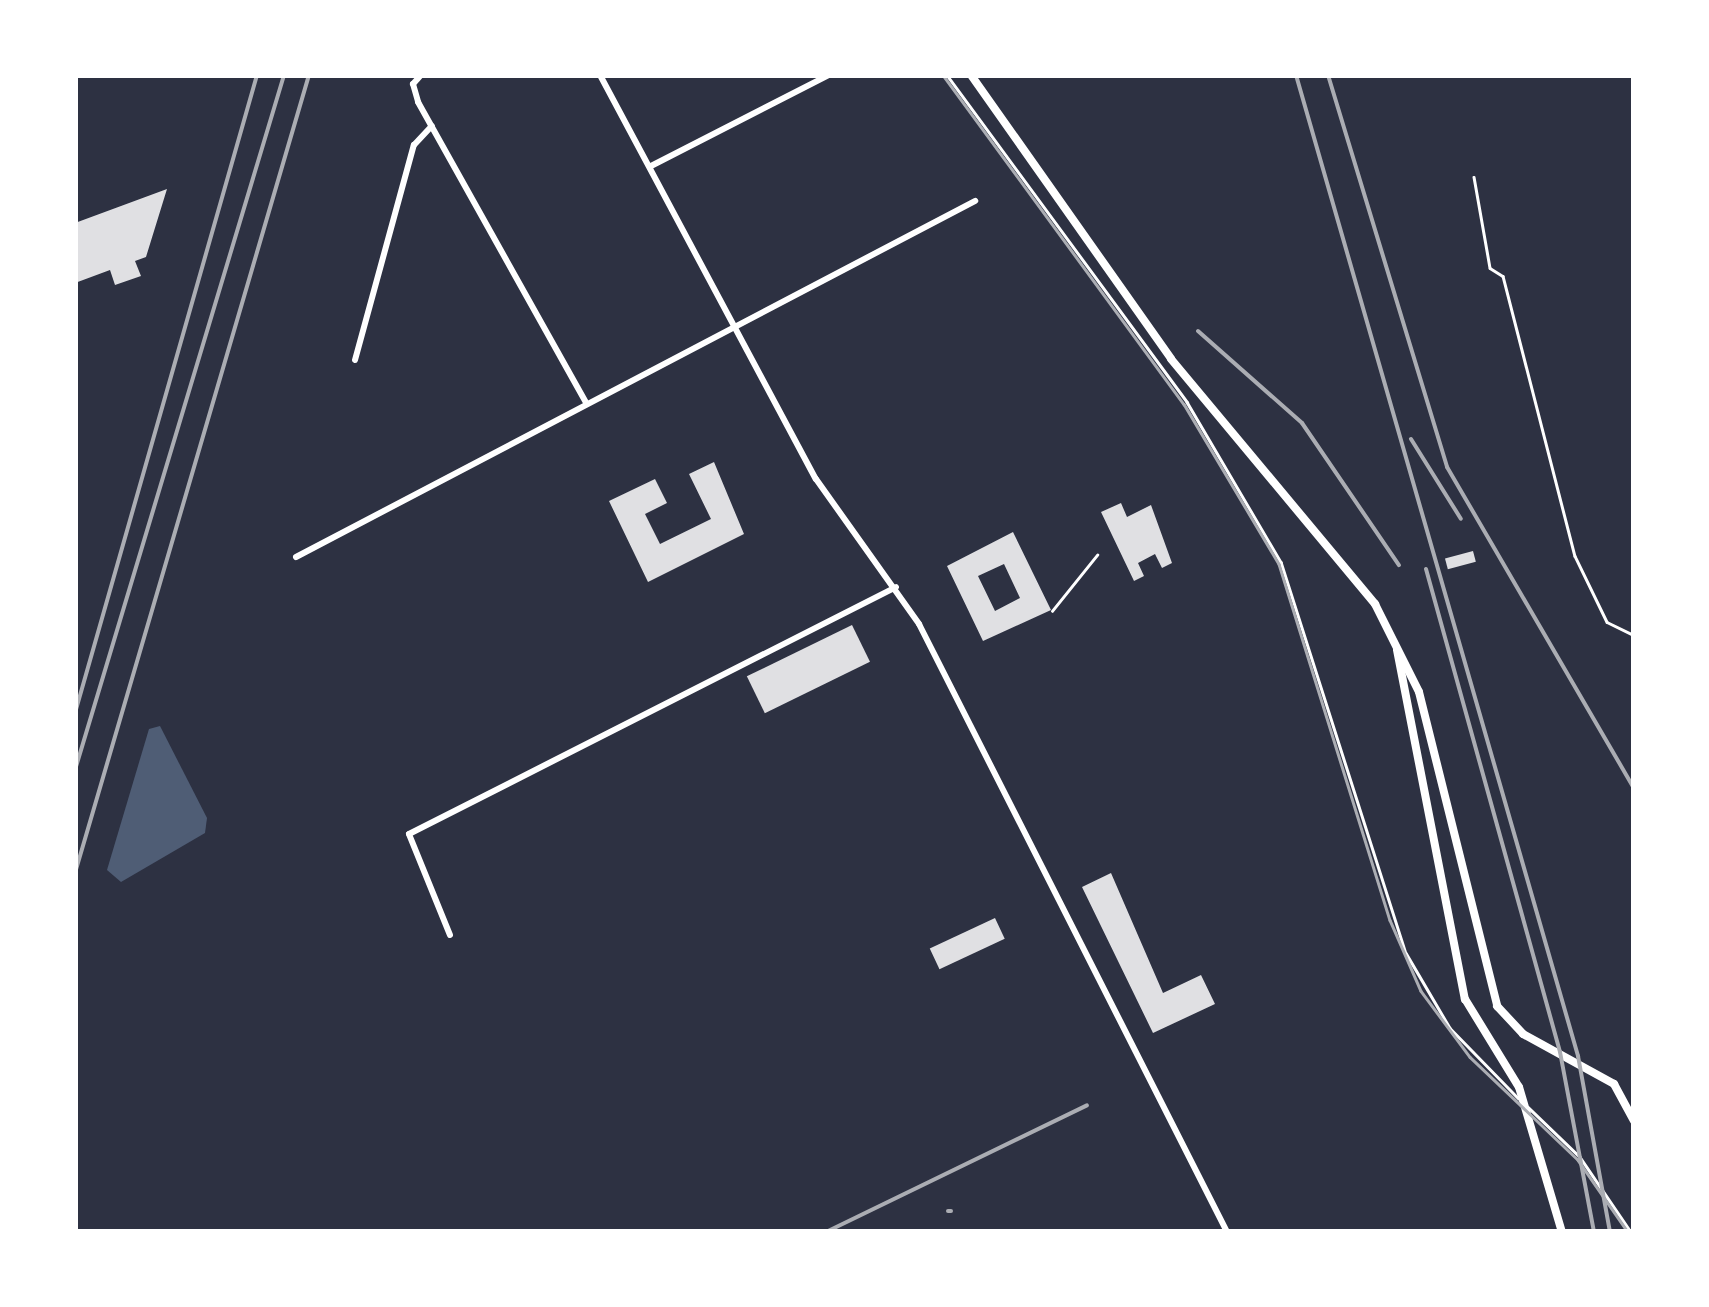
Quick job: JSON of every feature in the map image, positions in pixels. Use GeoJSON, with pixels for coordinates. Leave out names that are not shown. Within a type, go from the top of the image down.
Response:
{"type":"FeatureCollection","features":[{"type":"Feature","properties":{"kind":"main road"},"geometry":{"type":"LineString","coordinates":[[971,75],[1171,358],[1350,566],[1420,692],[1492,993],[1511,1024],[1620,1090],[1634,1122]]}},
{"type":"Feature","properties":{"kind":"main road"},"geometry":{"type":"LineString","coordinates":[[1396,646],[1465,999],[1519,1087],[1562,1232]]}},
{"type":"Feature","properties":{"kind":"street"},"geometry":{"type":"LineString","coordinates":[[422,75],[413,84],[432,126],[586,402]]}},
{"type":"Feature","properties":{"kind":"street"},"geometry":{"type":"LineString","coordinates":[[600,75],[816,479],[896,587],[1227,1232]]}},
{"type":"Feature","properties":{"kind":"street"},"geometry":{"type":"LineString","coordinates":[[650,166],[829,75]]}},
{"type":"Feature","properties":{"kind":"street"},"geometry":{"type":"LineString","coordinates":[[355,360],[418,134],[432,126]]}},
{"type":"Feature","properties":{"kind":"street"},"geometry":{"type":"LineString","coordinates":[[296,558],[731,325],[975,202]]}},
{"type":"Feature","properties":{"kind":"street"},"geometry":{"type":"LineString","coordinates":[[450,934],[409,834],[896,587]]}},
{"type":"Feature","properties":{"kind":"lane"},"geometry":{"type":"LineString","coordinates":[[947,75],[1186,402],[1281,562],[1406,953],[1444,1020],[1493,1075],[1580,1157],[1632,1232]]}},
{"type":"Feature","properties":{"kind":"path"},"geometry":{"type":"LineString","coordinates":[[1474,177],[1490,268],[1503,276],[1575,556],[1607,622],[1634,635]]}},
{"type":"Feature","properties":{"kind":"path"},"geometry":{"type":"LineString","coordinates":[[1052,611],[1097,555]]}},
{"type":"Feature","properties":{"kind":"water"},"geometry":{"type":"Polygon","coordinates":[[[160,726],[207,818],[205,833],[121,882],[107,870],[149,729],[160,726]]]}},
{"type":"Feature","properties":{"kind":"building"},"geometry":{"type":"Polygon","coordinates":[[[167,189],[146,257],[135,261],[141,276],[115,285],[110,270],[75,283],[75,223],[167,189]]]}},
{"type":"Feature","properties":{"kind":"building"},"geometry":{"type":"Polygon","coordinates":[[[714,462],[744,534],[648,582],[609,501],[655,479],[667,503],[645,514],[660,544],[711,519],[689,474],[714,462]]]}},
{"type":"Feature","properties":{"kind":"building"},"geometry":{"type":"Polygon","coordinates":[[[1121,503],[1127,517],[1151,505],[1172,563],[1162,568],[1155,554],[1138,563],[1144,576],[1134,581],[1101,512],[1121,503]]]}},
{"type":"Feature","properties":{"kind":"building"},"geometry":{"type":"Polygon","coordinates":[[[1013,532],[1051,610],[983,641],[947,566],[1013,532]],[[1004,564],[978,576],[995,611],[1020,598],[1004,564]]]}},
{"type":"Feature","properties":{"kind":"building"},"geometry":{"type":"Polygon","coordinates":[[[1473,551],[1476,562],[1448,569],[1445,559],[1473,551]]]}},
{"type":"Feature","properties":{"kind":"building"},"geometry":{"type":"Polygon","coordinates":[[[852,625],[870,662],[765,713],[747,676],[852,625]]]}},
{"type":"Feature","properties":{"kind":"building"},"geometry":{"type":"Polygon","coordinates":[[[1111,873],[1163,993],[1201,975],[1215,1004],[1153,1033],[1082,887],[1111,873]]]}},
{"type":"Feature","properties":{"kind":"building"},"geometry":{"type":"Polygon","coordinates":[[[995,918],[1005,939],[939,969],[930,948],[995,918]]]}},
{"type":"Feature","properties":{"kind":"tram line"},"geometry":{"type":"LineString","coordinates":[[943,75],[1184,404],[1279,564],[1390,920],[1421,991],[1470,1057],[1578,1160],[1628,1232]]}},
{"type":"Feature","properties":{"kind":"railway"},"geometry":{"type":"LineString","coordinates":[[75,713],[257,75]]}},
{"type":"Feature","properties":{"kind":"railway"},"geometry":{"type":"LineString","coordinates":[[75,770],[284,75]]}},
{"type":"Feature","properties":{"kind":"railway"},"geometry":{"type":"LineString","coordinates":[[75,873],[309,75]]}},
{"type":"Feature","properties":{"kind":"railway"},"geometry":{"type":"LineString","coordinates":[[1296,75],[1578,1056],[1610,1232]]}},
{"type":"Feature","properties":{"kind":"railway"},"geometry":{"type":"LineString","coordinates":[[1328,75],[1447,467],[1634,788]]}},
{"type":"Feature","properties":{"kind":"railway"},"geometry":{"type":"LineString","coordinates":[[1198,331],[1302,423],[1399,565]]}},
{"type":"Feature","properties":{"kind":"railway"},"geometry":{"type":"LineString","coordinates":[[1411,439],[1461,519]]}},
{"type":"Feature","properties":{"kind":"railway"},"geometry":{"type":"LineString","coordinates":[[1426,569],[1560,1052],[1594,1232]]}},
{"type":"Feature","properties":{"kind":"railway"},"geometry":{"type":"LineString","coordinates":[[826,1232],[1087,1105]]}}]}
